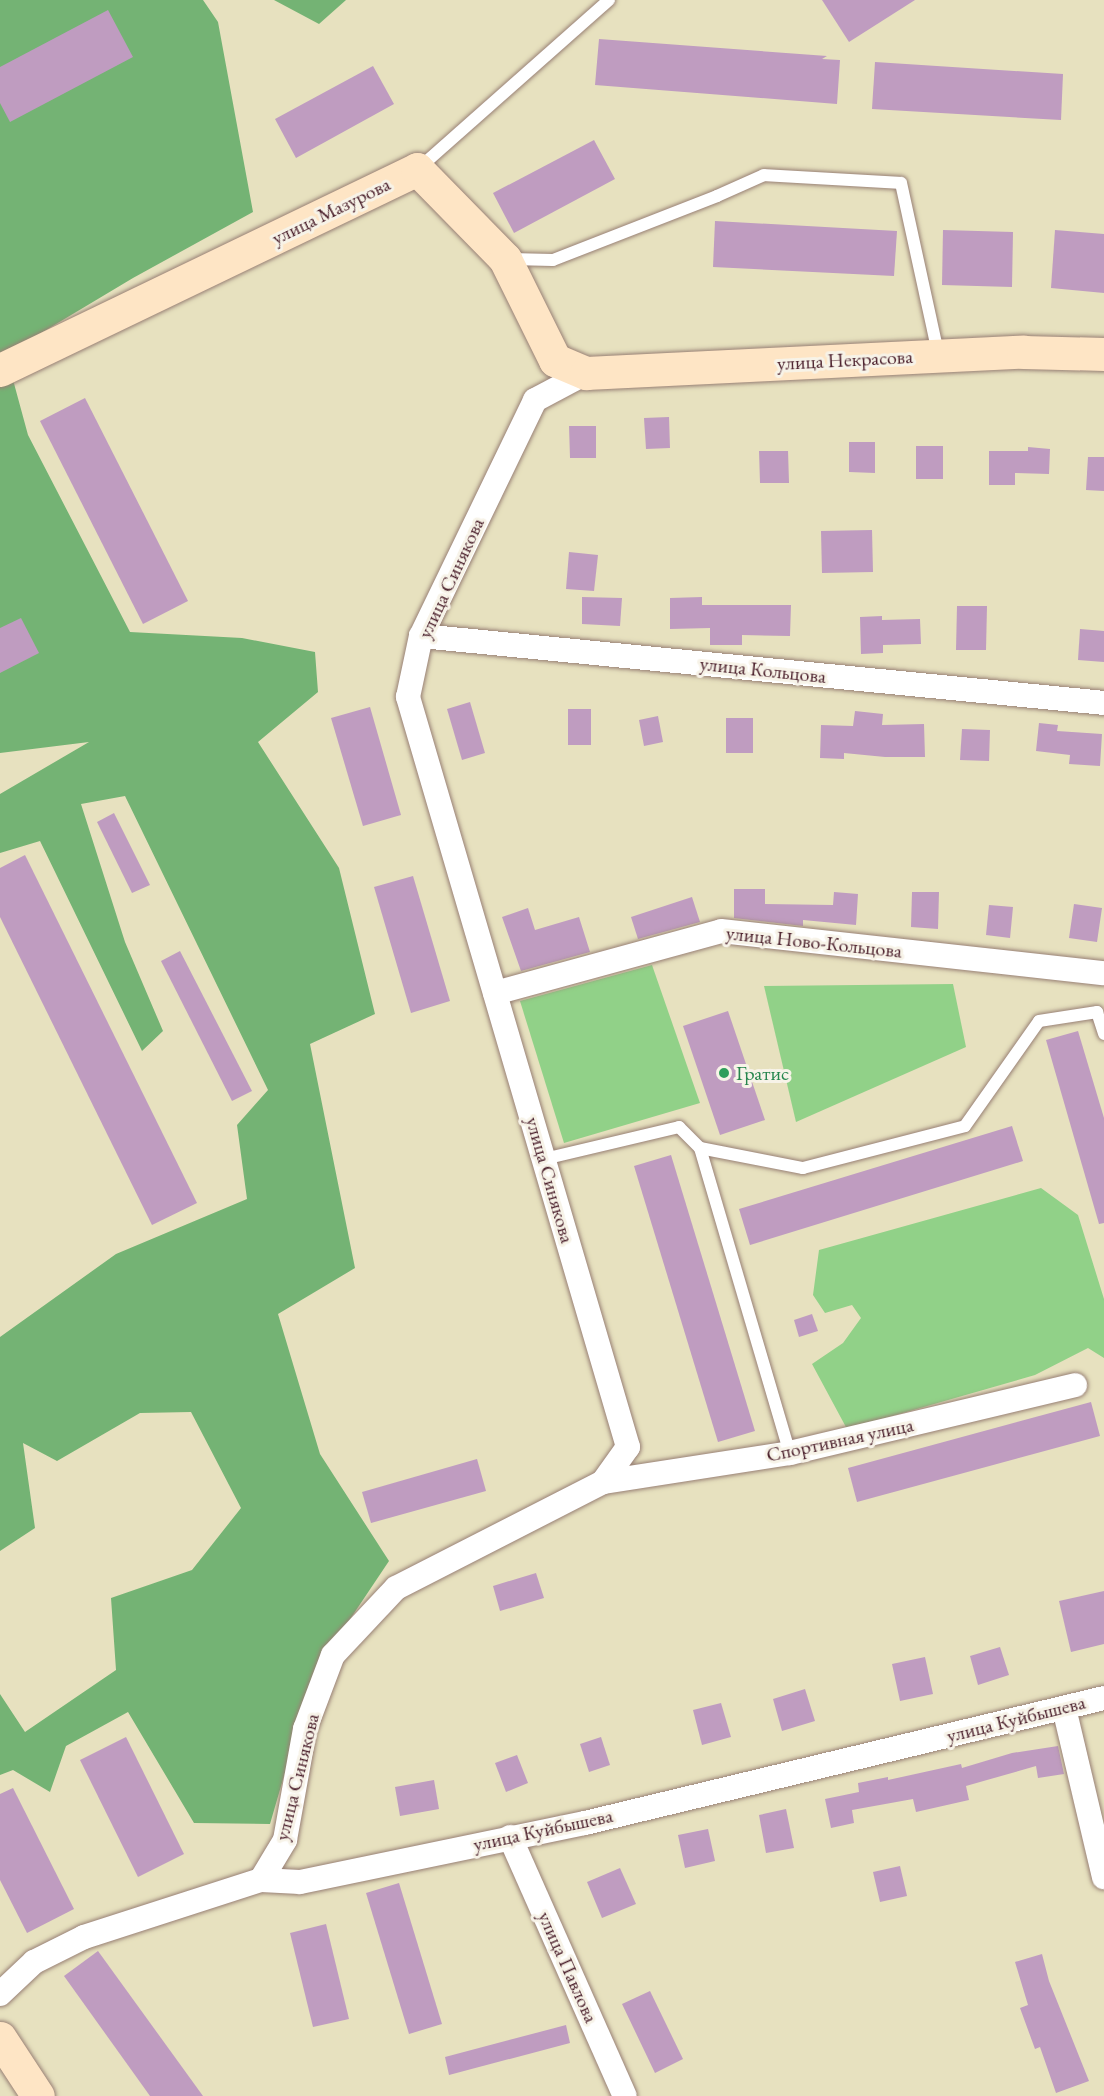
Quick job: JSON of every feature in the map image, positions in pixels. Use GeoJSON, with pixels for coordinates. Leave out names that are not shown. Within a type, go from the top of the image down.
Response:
{"type":"FeatureCollection","features":[{"type":"Feature","properties":{"kind":"street"},"geometry":{"type":"LineString","coordinates":[[417,169],[505,259],[555,360],[586,373]]}},
{"type":"Feature","properties":{"kind":"street","name":"улица Мазурова"},"geometry":{"type":"LineString","coordinates":[[0,370],[417,169]]}},
{"type":"Feature","properties":{"kind":"street","name":"улица Некрасова"},"geometry":{"type":"LineString","coordinates":[[586,373],[1023,352],[1104,354]]}},
{"type":"Feature","properties":{"kind":"street","name":"улица Синякова"},"geometry":{"type":"LineString","coordinates":[[261,1880],[285,1840],[306,1729],[333,1655],[396,1588],[603,1482],[628,1447],[408,697],[421,636],[535,400],[586,373]]}},
{"type":"Feature","properties":{"kind":"street","name":"улица Кольцова"},"geometry":{"type":"LineString","coordinates":[[421,636],[1104,703]]}},
{"type":"Feature","properties":{"kind":"street","name":"улица Ново-Кольцова"},"geometry":{"type":"LineString","coordinates":[[495,993],[721,931],[1104,973]]}},
{"type":"Feature","properties":{"kind":"street","name":"Спортивная улица"},"geometry":{"type":"LineString","coordinates":[[603,1482],[790,1453],[1075,1385]]}},
{"type":"Feature","properties":{"kind":"street","name":"улица Куйбышева"},"geometry":{"type":"LineString","coordinates":[[0,1994],[34,1962],[84,1937],[261,1880],[300,1881],[585,1823],[1104,1698]]}},
{"type":"Feature","properties":{"kind":"street"},"geometry":{"type":"LineString","coordinates":[[1064,1708],[1104,1877]]}},
{"type":"Feature","properties":{"kind":"street","name":"улица Павлова"},"geometry":{"type":"LineString","coordinates":[[510,1837],[625,2096]]}},
{"type":"Feature","properties":{"kind":"street"},"geometry":{"type":"LineString","coordinates":[[0,2038],[38,2096]]}},
{"type":"Feature","properties":{"kind":"lane"},"geometry":{"type":"LineString","coordinates":[[417,169],[609,0]]}},
{"type":"Feature","properties":{"kind":"lane"},"geometry":{"type":"LineString","coordinates":[[505,259],[553,260],[717,196],[764,175],[901,183],[939,356]]}},
{"type":"Feature","properties":{"kind":"lane"},"geometry":{"type":"LineString","coordinates":[[700,1148],[803,1168],[965,1126],[1039,1021],[1096,1012],[1104,1035]]}},
{"type":"Feature","properties":{"kind":"lane"},"geometry":{"type":"LineString","coordinates":[[544,1159],[679,1127],[700,1148],[790,1453]]}},
{"type":"Feature","properties":{"kind":"green space"},"geometry":{"type":"Polygon","coordinates":[[[0,0],[203,0],[218,22],[253,212],[133,278],[6,354],[28,435],[130,632],[242,638],[315,652],[318,692],[258,742],[339,868],[375,1014],[310,1044],[355,1268],[278,1314],[320,1454],[389,1561],[314,1673],[270,1824],[194,1823],[128,1712],[66,1746],[50,1792],[13,1770],[0,1775],[0,1694],[25,1732],[116,1670],[111,1598],[192,1570],[241,1508],[191,1412],[140,1413],[57,1461],[23,1443],[35,1528],[0,1551],[0,1337],[116,1254],[247,1199],[237,1125],[268,1090],[125,796],[81,804],[125,942],[163,1031],[142,1051],[40,841],[0,853],[0,794],[89,742],[0,753],[0,0]]]}},
{"type":"Feature","properties":{"kind":"green space"},"geometry":{"type":"Polygon","coordinates":[[[274,0],[346,0],[319,24],[274,0]]]}},
{"type":"Feature","properties":{"kind":"green space"},"geometry":{"type":"Polygon","coordinates":[[[652,965],[700,1103],[564,1143],[520,1001],[652,965]]]}},
{"type":"Feature","properties":{"kind":"green space"},"geometry":{"type":"Polygon","coordinates":[[[953,984],[966,1047],[796,1122],[764,986],[953,984]]]}},
{"type":"Feature","properties":{"kind":"green space"},"geometry":{"type":"Polygon","coordinates":[[[1041,1188],[1078,1215],[1104,1299],[1104,1358],[1088,1348],[1035,1375],[847,1429],[812,1364],[843,1343],[861,1318],[852,1305],[825,1313],[813,1295],[819,1250],[1041,1188]]]}},
{"type":"Feature","properties":{"kind":"building"},"geometry":{"type":"Polygon","coordinates":[[[822,0],[915,0],[849,42],[822,0]]]}},
{"type":"Feature","properties":{"kind":"building"},"geometry":{"type":"Polygon","coordinates":[[[108,10],[133,57],[10,122],[0,103],[0,67],[108,10]]]}},
{"type":"Feature","properties":{"kind":"building"},"geometry":{"type":"Polygon","coordinates":[[[599,39],[827,56],[822,59],[840,60],[837,104],[595,85],[599,39]]]}},
{"type":"Feature","properties":{"kind":"building"},"geometry":{"type":"Polygon","coordinates":[[[875,62],[1063,74],[1061,120],[872,109],[875,62]]]}},
{"type":"Feature","properties":{"kind":"building"},"geometry":{"type":"Polygon","coordinates":[[[373,66],[394,104],[296,158],[275,119],[373,66]]]}},
{"type":"Feature","properties":{"kind":"building"},"geometry":{"type":"Polygon","coordinates":[[[594,140],[615,179],[514,233],[493,193],[594,140]]]}},
{"type":"Feature","properties":{"kind":"building"},"geometry":{"type":"Polygon","coordinates":[[[715,221],[897,231],[894,276],[713,267],[715,221]]]}},
{"type":"Feature","properties":{"kind":"building"},"geometry":{"type":"Polygon","coordinates":[[[943,230],[1013,232],[1012,287],[942,285],[943,230]]]}},
{"type":"Feature","properties":{"kind":"building"},"geometry":{"type":"Polygon","coordinates":[[[1055,230],[1104,234],[1104,293],[1051,288],[1055,230]]]}},
{"type":"Feature","properties":{"kind":"building"},"geometry":{"type":"Polygon","coordinates":[[[85,398],[188,601],[143,624],[40,421],[85,398]]]}},
{"type":"Feature","properties":{"kind":"building"},"geometry":{"type":"Polygon","coordinates":[[[669,417],[670,448],[646,449],[644,418],[669,417]]]}},
{"type":"Feature","properties":{"kind":"building"},"geometry":{"type":"Polygon","coordinates":[[[569,426],[596,426],[596,458],[570,458],[569,426]]]}},
{"type":"Feature","properties":{"kind":"building"},"geometry":{"type":"Polygon","coordinates":[[[849,442],[875,442],[875,473],[849,472],[849,442]]]}},
{"type":"Feature","properties":{"kind":"building"},"geometry":{"type":"Polygon","coordinates":[[[916,446],[943,446],[943,479],[916,479],[916,446]]]}},
{"type":"Feature","properties":{"kind":"building"},"geometry":{"type":"Polygon","coordinates":[[[1028,447],[1050,449],[1049,474],[1015,473],[1015,485],[989,485],[989,451],[1028,451],[1028,447]]]}},
{"type":"Feature","properties":{"kind":"building"},"geometry":{"type":"Polygon","coordinates":[[[759,451],[788,451],[789,483],[760,483],[759,451]]]}},
{"type":"Feature","properties":{"kind":"building"},"geometry":{"type":"Polygon","coordinates":[[[1088,457],[1104,457],[1104,491],[1086,490],[1088,457]]]}},
{"type":"Feature","properties":{"kind":"building"},"geometry":{"type":"Polygon","coordinates":[[[872,530],[873,572],[822,573],[821,531],[872,530]]]}},
{"type":"Feature","properties":{"kind":"building"},"geometry":{"type":"Polygon","coordinates":[[[569,552],[598,555],[594,591],[566,589],[569,552]]]}},
{"type":"Feature","properties":{"kind":"building"},"geometry":{"type":"Polygon","coordinates":[[[582,597],[622,598],[620,626],[582,624],[582,597]]]}},
{"type":"Feature","properties":{"kind":"building"},"geometry":{"type":"Polygon","coordinates":[[[702,597],[702,605],[791,605],[790,636],[742,635],[742,645],[710,645],[710,628],[670,629],[670,598],[702,597]]]}},
{"type":"Feature","properties":{"kind":"building"},"geometry":{"type":"Polygon","coordinates":[[[957,606],[987,606],[986,650],[956,650],[957,606]]]}},
{"type":"Feature","properties":{"kind":"building"},"geometry":{"type":"Polygon","coordinates":[[[882,616],[882,620],[920,619],[921,644],[883,645],[883,653],[861,654],[860,617],[882,616]]]}},
{"type":"Feature","properties":{"kind":"building"},"geometry":{"type":"Polygon","coordinates":[[[21,618],[39,653],[0,673],[0,628],[21,618]]]}},
{"type":"Feature","properties":{"kind":"building"},"geometry":{"type":"Polygon","coordinates":[[[1080,629],[1104,631],[1104,662],[1078,660],[1080,629]]]}},
{"type":"Feature","properties":{"kind":"building"},"geometry":{"type":"Polygon","coordinates":[[[470,702],[485,753],[462,760],[447,709],[470,702]]]}},
{"type":"Feature","properties":{"kind":"building"},"geometry":{"type":"Polygon","coordinates":[[[370,707],[401,815],[363,826],[331,718],[370,707]]]}},
{"type":"Feature","properties":{"kind":"building"},"geometry":{"type":"Polygon","coordinates":[[[568,709],[591,709],[591,745],[568,745],[568,709]]]}},
{"type":"Feature","properties":{"kind":"building"},"geometry":{"type":"Polygon","coordinates":[[[855,711],[883,714],[882,725],[924,724],[925,757],[885,757],[844,753],[844,759],[820,758],[821,725],[853,726],[855,711]]]}},
{"type":"Feature","properties":{"kind":"building"},"geometry":{"type":"Polygon","coordinates":[[[658,716],[663,742],[644,746],[639,720],[658,716]]]}},
{"type":"Feature","properties":{"kind":"building"},"geometry":{"type":"Polygon","coordinates":[[[726,718],[753,718],[753,753],[726,753],[726,718]]]}},
{"type":"Feature","properties":{"kind":"building"},"geometry":{"type":"Polygon","coordinates":[[[1039,723],[1058,725],[1057,731],[1102,734],[1100,766],[1069,764],[1070,755],[1036,751],[1039,723]]]}},
{"type":"Feature","properties":{"kind":"building"},"geometry":{"type":"Polygon","coordinates":[[[962,729],[990,730],[989,761],[960,760],[962,729]]]}},
{"type":"Feature","properties":{"kind":"building"},"geometry":{"type":"Polygon","coordinates":[[[114,813],[150,885],[132,893],[97,822],[114,813]]]}},
{"type":"Feature","properties":{"kind":"building"},"geometry":{"type":"Polygon","coordinates":[[[25,855],[197,1203],[152,1225],[0,917],[0,868],[25,855]]]}},
{"type":"Feature","properties":{"kind":"building"},"geometry":{"type":"Polygon","coordinates":[[[413,876],[450,1001],[411,1013],[374,887],[413,876]]]}},
{"type":"Feature","properties":{"kind":"building"},"geometry":{"type":"Polygon","coordinates":[[[734,889],[765,889],[765,904],[833,905],[834,892],[858,894],[856,925],[803,920],[803,926],[734,918],[734,889]]]}},
{"type":"Feature","properties":{"kind":"building"},"geometry":{"type":"Polygon","coordinates":[[[912,892],[939,892],[938,929],[911,927],[912,892]]]}},
{"type":"Feature","properties":{"kind":"building"},"geometry":{"type":"Polygon","coordinates":[[[692,897],[700,922],[638,939],[631,917],[692,897]]]}},
{"type":"Feature","properties":{"kind":"building"},"geometry":{"type":"Polygon","coordinates":[[[1074,904],[1102,908],[1097,942],[1069,938],[1074,904]]]}},
{"type":"Feature","properties":{"kind":"building"},"geometry":{"type":"Polygon","coordinates":[[[989,905],[1013,907],[1010,938],[986,935],[989,905]]]}},
{"type":"Feature","properties":{"kind":"building"},"geometry":{"type":"Polygon","coordinates":[[[528,908],[535,930],[579,917],[590,952],[521,971],[502,917],[528,908]]]}},
{"type":"Feature","properties":{"kind":"building"},"geometry":{"type":"Polygon","coordinates":[[[180,951],[252,1091],[232,1101],[161,961],[180,951]]]}},
{"type":"Feature","properties":{"kind":"building","name":"Гратис"},"geometry":{"type":"Polygon","coordinates":[[[728,1011],[765,1120],[720,1135],[683,1026],[728,1011]]]}},
{"type":"Feature","properties":{"kind":"building"},"geometry":{"type":"Polygon","coordinates":[[[1078,1031],[1104,1118],[1104,1223],[1099,1224],[1046,1040],[1078,1031]]]}},
{"type":"Feature","properties":{"kind":"building"},"geometry":{"type":"Polygon","coordinates":[[[1012,1126],[1023,1161],[750,1245],[739,1209],[1012,1126]]]}},
{"type":"Feature","properties":{"kind":"building"},"geometry":{"type":"Polygon","coordinates":[[[671,1155],[755,1431],[718,1442],[634,1166],[671,1155]]]}},
{"type":"Feature","properties":{"kind":"building"},"geometry":{"type":"Polygon","coordinates":[[[812,1314],[818,1331],[799,1337],[794,1320],[812,1314]]]}},
{"type":"Feature","properties":{"kind":"building"},"geometry":{"type":"Polygon","coordinates":[[[1091,1402],[1100,1436],[857,1502],[848,1468],[1091,1402]]]}},
{"type":"Feature","properties":{"kind":"building"},"geometry":{"type":"Polygon","coordinates":[[[477,1459],[486,1491],[371,1523],[362,1492],[477,1459]]]}},
{"type":"Feature","properties":{"kind":"building"},"geometry":{"type":"Polygon","coordinates":[[[536,1573],[544,1598],[500,1611],[493,1586],[536,1573]]]}},
{"type":"Feature","properties":{"kind":"building"},"geometry":{"type":"Polygon","coordinates":[[[1104,1591],[1104,1644],[1071,1652],[1059,1601],[1104,1591]]]}},
{"type":"Feature","properties":{"kind":"building"},"geometry":{"type":"Polygon","coordinates":[[[1000,1647],[1009,1675],[978,1685],[970,1656],[1000,1647]]]}},
{"type":"Feature","properties":{"kind":"building"},"geometry":{"type":"Polygon","coordinates":[[[925,1657],[933,1694],[900,1701],[892,1664],[925,1657]]]}},
{"type":"Feature","properties":{"kind":"building"},"geometry":{"type":"Polygon","coordinates":[[[805,1689],[815,1721],[782,1731],[773,1699],[805,1689]]]}},
{"type":"Feature","properties":{"kind":"building"},"geometry":{"type":"Polygon","coordinates":[[[721,1703],[731,1737],[702,1745],[693,1710],[721,1703]]]}},
{"type":"Feature","properties":{"kind":"building"},"geometry":{"type":"Polygon","coordinates":[[[126,1737],[184,1854],[138,1877],[80,1760],[126,1737]]]}},
{"type":"Feature","properties":{"kind":"building"},"geometry":{"type":"Polygon","coordinates":[[[601,1737],[610,1765],[589,1772],[580,1744],[601,1737]]]}},
{"type":"Feature","properties":{"kind":"building"},"geometry":{"type":"Polygon","coordinates":[[[1058,1746],[1064,1774],[1038,1778],[1036,1766],[966,1786],[969,1800],[916,1812],[913,1799],[852,1810],[854,1823],[831,1828],[825,1799],[859,1792],[858,1783],[888,1777],[888,1780],[961,1764],[962,1768],[1012,1753],[1058,1746]]]}},
{"type":"Feature","properties":{"kind":"building"},"geometry":{"type":"Polygon","coordinates":[[[517,1755],[528,1783],[506,1792],[495,1763],[517,1755]]]}},
{"type":"Feature","properties":{"kind":"building"},"geometry":{"type":"Polygon","coordinates":[[[434,1780],[439,1809],[400,1816],[395,1787],[434,1780]]]}},
{"type":"Feature","properties":{"kind":"building"},"geometry":{"type":"Polygon","coordinates":[[[13,1788],[74,1909],[27,1933],[0,1880],[0,1794],[13,1788]]]}},
{"type":"Feature","properties":{"kind":"building"},"geometry":{"type":"Polygon","coordinates":[[[786,1809],[794,1848],[766,1853],[759,1815],[786,1809]]]}},
{"type":"Feature","properties":{"kind":"building"},"geometry":{"type":"Polygon","coordinates":[[[708,1829],[715,1861],[685,1868],[678,1835],[708,1829]]]}},
{"type":"Feature","properties":{"kind":"building"},"geometry":{"type":"Polygon","coordinates":[[[900,1866],[907,1896],[880,1902],[873,1872],[900,1866]]]}},
{"type":"Feature","properties":{"kind":"building"},"geometry":{"type":"Polygon","coordinates":[[[620,1868],[636,1904],[602,1918],[587,1882],[620,1868]]]}},
{"type":"Feature","properties":{"kind":"building"},"geometry":{"type":"Polygon","coordinates":[[[399,1883],[442,2024],[409,2034],[366,1893],[399,1883]]]}},
{"type":"Feature","properties":{"kind":"building"},"geometry":{"type":"Polygon","coordinates":[[[326,1924],[349,2019],[313,2027],[290,1933],[326,1924]]]}},
{"type":"Feature","properties":{"kind":"building"},"geometry":{"type":"Polygon","coordinates":[[[98,1951],[203,2096],[150,2096],[64,1976],[98,1951]]]}},
{"type":"Feature","properties":{"kind":"building"},"geometry":{"type":"Polygon","coordinates":[[[1042,1954],[1049,1981],[1089,2081],[1056,2093],[1040,2047],[1035,2049],[1020,2008],[1028,2005],[1015,1962],[1042,1954]]]}},
{"type":"Feature","properties":{"kind":"building"},"geometry":{"type":"Polygon","coordinates":[[[650,1991],[683,2059],[655,2073],[622,2004],[650,1991]]]}},
{"type":"Feature","properties":{"kind":"building"},"geometry":{"type":"Polygon","coordinates":[[[566,2025],[570,2043],[449,2075],[445,2057],[566,2025]]]}},
{"type":"Feature","properties":{"kind":"place","name":"Гратис"},"geometry":{"type":"Point","coordinates":[724,1073]}}]}
